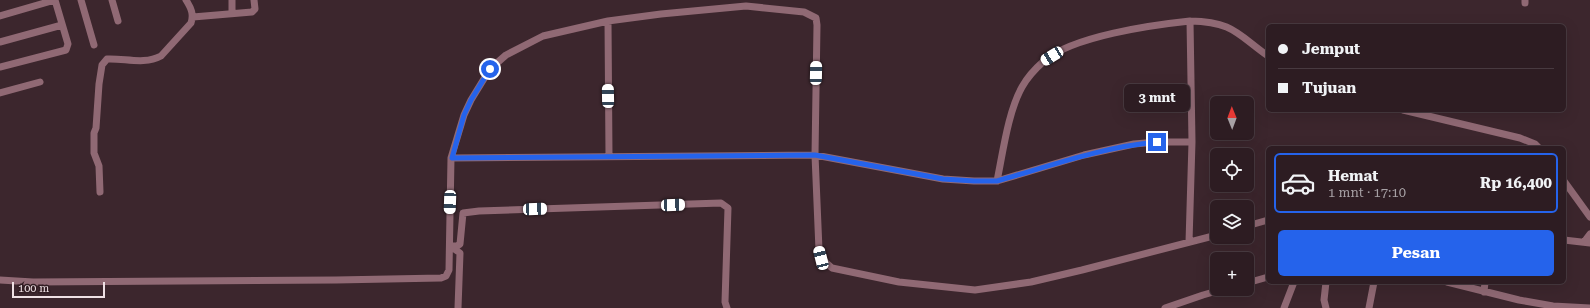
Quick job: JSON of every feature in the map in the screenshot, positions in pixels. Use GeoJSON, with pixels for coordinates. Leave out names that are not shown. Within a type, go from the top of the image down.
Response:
{"type":"FeatureCollection","features":[{"type":"Feature","properties":{"kind":"street"},"geometry":{"type":"LineString","coordinates":[[0,16],[28,4],[55,0],[68,44],[66,50],[0,67]]}},
{"type":"Feature","properties":{"kind":"street"},"geometry":{"type":"LineString","coordinates":[[81,0],[94,45]]}},
{"type":"Feature","properties":{"kind":"street"},"geometry":{"type":"LineString","coordinates":[[112,0],[118,21]]}},
{"type":"Feature","properties":{"kind":"street"},"geometry":{"type":"LineString","coordinates":[[100,192],[99,166],[94,153],[94,133],[96,128],[102,65],[107,60],[117,58],[145,61],[156,59],[161,56],[191,23],[193,17],[191,8],[186,0]]}},
{"type":"Feature","properties":{"kind":"street"},"geometry":{"type":"LineString","coordinates":[[232,0],[232,13]]}},
{"type":"Feature","properties":{"kind":"street"},"geometry":{"type":"LineString","coordinates":[[193,17],[252,12],[255,9],[254,0]]}},
{"type":"Feature","properties":{"kind":"street"},"geometry":{"type":"LineString","coordinates":[[0,280],[33,282],[441,278],[446,276],[449,270],[452,158],[464,115],[471,100],[490,69],[506,55],[543,36],[608,21],[695,10],[746,6],[804,12],[816,18],[815,155],[819,250],[821,258],[832,268],[899,282],[975,290],[1038,280],[1210,236]]}},
{"type":"Feature","properties":{"kind":"street"},"geometry":{"type":"LineString","coordinates":[[608,21],[609,156]]}},
{"type":"Feature","properties":{"kind":"street"},"geometry":{"type":"LineString","coordinates":[[1189,242],[1192,142],[1190,21]]}},
{"type":"Feature","properties":{"kind":"street"},"geometry":{"type":"LineString","coordinates":[[997,181],[1014,104],[1022,86],[1044,60],[1059,51],[1084,41],[1140,28],[1190,21],[1210,22],[1226,25],[1239,33],[1266,54]]}},
{"type":"Feature","properties":{"kind":"street"},"geometry":{"type":"LineString","coordinates":[[0,42],[62,25]]}},
{"type":"Feature","properties":{"kind":"street"},"geometry":{"type":"LineString","coordinates":[[0,93],[40,82]]}},
{"type":"Feature","properties":{"kind":"street"},"geometry":{"type":"LineString","coordinates":[[1411,112],[1520,138],[1537,146]]}},
{"type":"Feature","properties":{"kind":"street"},"geometry":{"type":"LineString","coordinates":[[452,158],[815,155],[943,179],[997,181],[1084,156],[1134,144],[1157,142],[1192,142]]}},
{"type":"Feature","properties":{"kind":"street"},"geometry":{"type":"LineString","coordinates":[[1566,184],[1590,217]]}},
{"type":"Feature","properties":{"kind":"street"},"geometry":{"type":"LineString","coordinates":[[450,217],[463,213],[479,211],[721,203],[728,208],[725,302],[727,308]]}},
{"type":"Feature","properties":{"kind":"street"},"geometry":{"type":"LineString","coordinates":[[450,246],[457,246],[460,244],[463,213]]}},
{"type":"Feature","properties":{"kind":"street"},"geometry":{"type":"LineString","coordinates":[[1254,224],[1266,221]]}},
{"type":"Feature","properties":{"kind":"street"},"geometry":{"type":"LineString","coordinates":[[1566,240],[1587,243],[1590,234]]}},
{"type":"Feature","properties":{"kind":"street"},"geometry":{"type":"LineString","coordinates":[[450,246],[460,253],[458,308]]}},
{"type":"Feature","properties":{"kind":"street"},"geometry":{"type":"LineString","coordinates":[[1254,281],[1266,278]]}},
{"type":"Feature","properties":{"kind":"street"},"geometry":{"type":"LineString","coordinates":[[1284,308],[1293,284]]}},
{"type":"Feature","properties":{"kind":"street"},"geometry":{"type":"LineString","coordinates":[[1326,284],[1324,300],[1326,308]]}},
{"type":"Feature","properties":{"kind":"street"},"geometry":{"type":"LineString","coordinates":[[1369,308],[1374,284]]}},
{"type":"Feature","properties":{"kind":"street"},"geometry":{"type":"LineString","coordinates":[[1454,284],[1519,300],[1553,306],[1589,308]]}},
{"type":"Feature","properties":{"kind":"street"},"geometry":{"type":"LineString","coordinates":[[1484,292],[1485,284]]}},
{"type":"Feature","properties":{"kind":"street"},"geometry":{"type":"LineString","coordinates":[[1165,308],[1210,293]]}},
{"type":"Feature","properties":{"kind":"street"},"geometry":{"type":"LineString","coordinates":[[1517,308],[1519,300]]}},
{"type":"Feature","properties":{"kind":"route"},"geometry":{"type":"LineString","coordinates":[[490,69],[471,100],[464,115],[452,158],[815,155],[943,179],[997,181],[1084,156],[1134,144],[1157,142]]}}]}
